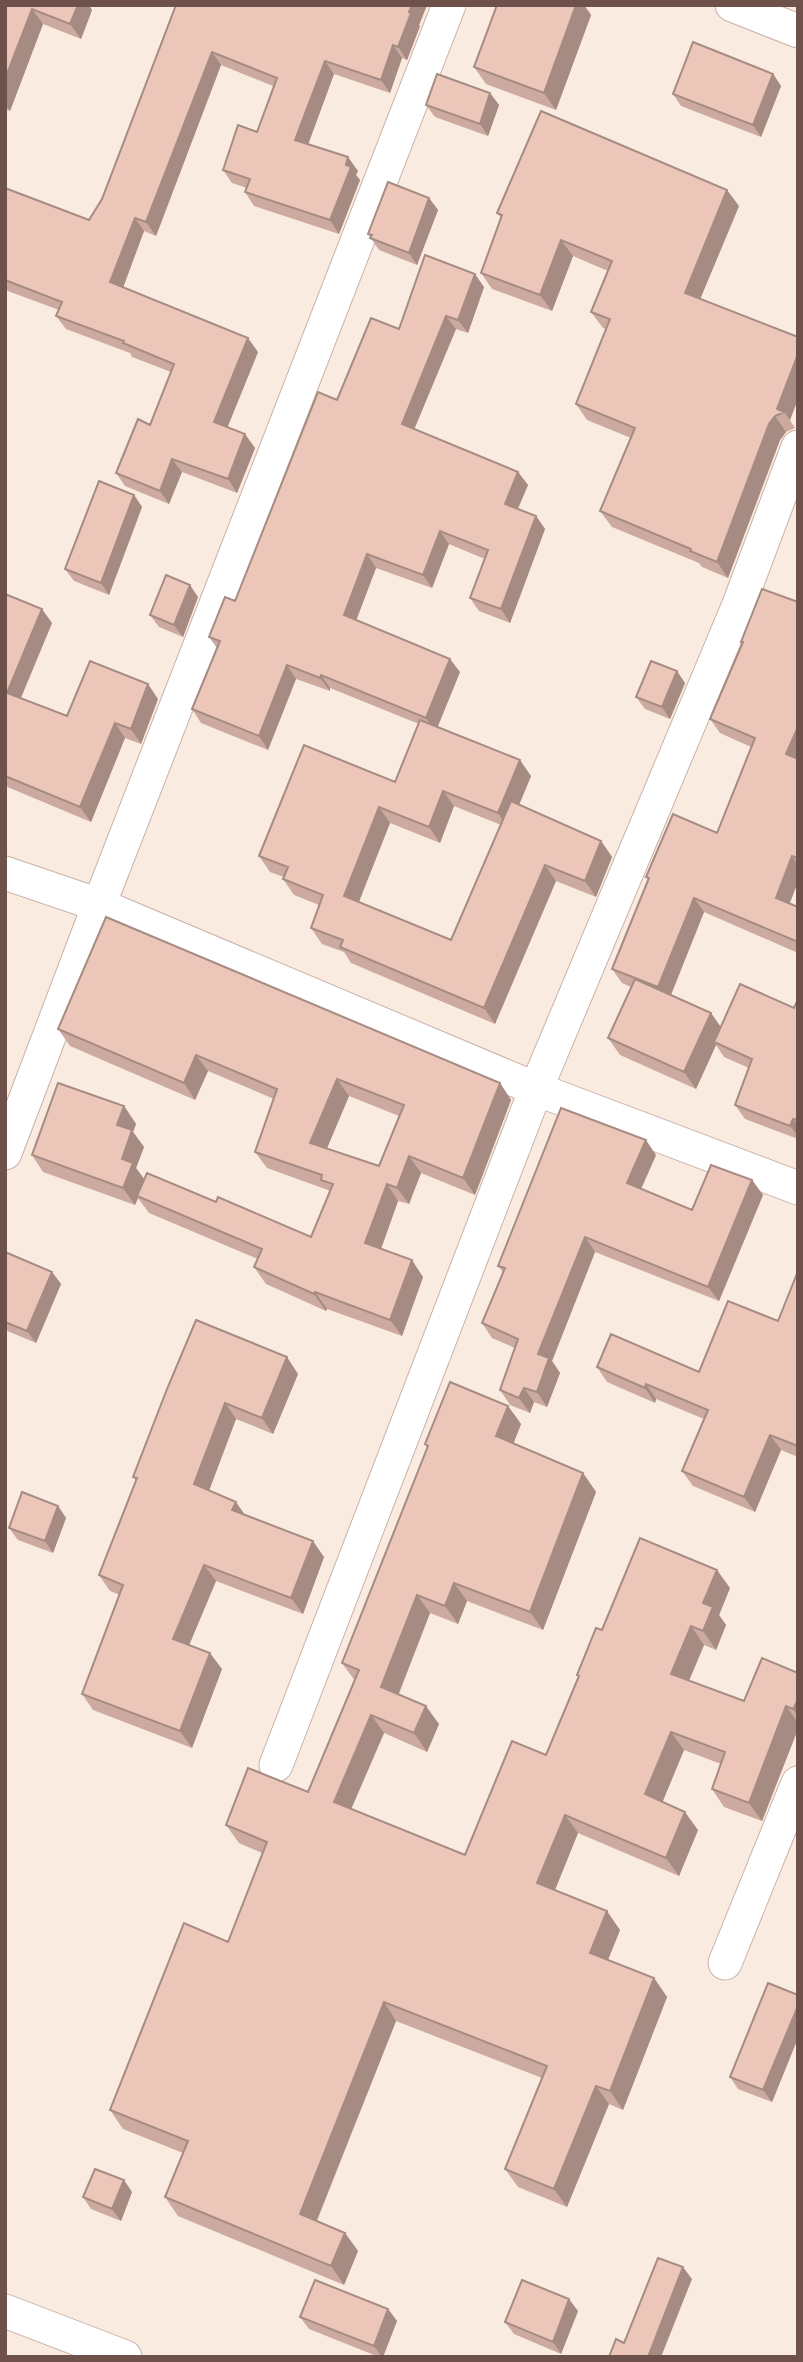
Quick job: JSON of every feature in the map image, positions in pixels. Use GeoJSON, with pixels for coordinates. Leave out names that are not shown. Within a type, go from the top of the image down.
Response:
{"type":"FeatureCollection","features":[{"type":"Feature","properties":{"kind":"street"},"geometry":{"type":"LineString","coordinates":[[5,1153],[449,5]]}},
{"type":"Feature","properties":{"kind":"street"},"geometry":{"type":"LineString","coordinates":[[732,5],[798,31]]}},
{"type":"Feature","properties":{"kind":"street"},"geometry":{"type":"LineString","coordinates":[[275,1765],[536,1089],[738,607],[798,447]]}},
{"type":"Feature","properties":{"kind":"street"},"geometry":{"type":"LineString","coordinates":[[5,873],[99,905],[536,1089],[798,1188]]}},
{"type":"Feature","properties":{"kind":"street"},"geometry":{"type":"LineString","coordinates":[[725,1963],[798,1783]]}},
{"type":"Feature","properties":{"kind":"street"},"geometry":{"type":"LineString","coordinates":[[5,2311],[62,2346],[125,2357]]}},
{"type":"Feature","properties":{"kind":"building"},"geometry":{"type":"Polygon","coordinates":[[[5,5],[78,5],[70,24],[32,9],[5,79],[5,5]]]}},
{"type":"Feature","properties":{"kind":"building"},"geometry":{"type":"Polygon","coordinates":[[[176,5],[412,5],[398,47],[393,45],[381,80],[325,61],[295,140],[348,157],[346,165],[351,167],[330,220],[245,192],[250,179],[223,170],[238,125],[257,132],[277,78],[212,52],[146,222],[135,218],[110,282],[248,338],[214,422],[245,434],[228,479],[172,459],[160,491],[116,473],[138,419],[150,425],[174,364],[123,343],[124,341],[56,316],[62,302],[5,280],[5,188],[89,220],[102,199],[176,5]]]}},
{"type":"Feature","properties":{"kind":"building"},"geometry":{"type":"Polygon","coordinates":[[[497,5],[576,5],[544,93],[474,67],[497,5]]]}},
{"type":"Feature","properties":{"kind":"building"},"geometry":{"type":"Polygon","coordinates":[[[693,42],[773,74],[753,125],[673,94],[693,42]]]}},
{"type":"Feature","properties":{"kind":"building"},"geometry":{"type":"Polygon","coordinates":[[[437,74],[490,93],[480,124],[426,105],[437,74]]]}},
{"type":"Feature","properties":{"kind":"building"},"geometry":{"type":"Polygon","coordinates":[[[541,111],[727,190],[685,293],[798,337],[798,354],[777,409],[784,412],[775,416],[769,424],[717,562],[600,511],[635,428],[576,404],[610,319],[591,312],[612,261],[561,240],[540,295],[481,273],[502,215],[497,213],[541,111]]]}},
{"type":"Feature","properties":{"kind":"building"},"geometry":{"type":"Polygon","coordinates":[[[388,182],[429,198],[409,253],[370,238],[372,235],[368,234],[388,182]]]}},
{"type":"Feature","properties":{"kind":"building"},"geometry":{"type":"Polygon","coordinates":[[[425,255],[475,274],[458,320],[446,316],[402,424],[518,472],[505,504],[536,516],[501,609],[470,598],[488,550],[440,531],[423,575],[367,554],[344,615],[450,659],[426,718],[321,675],[320,678],[287,665],[259,736],[192,709],[220,641],[209,637],[225,597],[235,601],[318,392],[337,400],[371,318],[399,329],[425,255]]]}},
{"type":"Feature","properties":{"kind":"building"},"geometry":{"type":"Polygon","coordinates":[[[99,481],[134,495],[101,583],[65,569],[99,481]]]}},
{"type":"Feature","properties":{"kind":"building"},"geometry":{"type":"Polygon","coordinates":[[[166,575],[190,585],[174,625],[150,615],[166,575]]]}},
{"type":"Feature","properties":{"kind":"building"},"geometry":{"type":"Polygon","coordinates":[[[762,589],[798,602],[798,727],[786,754],[798,759],[798,858],[792,856],[776,898],[798,907],[798,942],[694,898],[658,987],[612,969],[673,814],[717,833],[755,738],[710,719],[762,589]]]}},
{"type":"Feature","properties":{"kind":"building"},"geometry":{"type":"Polygon","coordinates":[[[5,594],[42,609],[7,693],[67,716],[90,661],[148,684],[131,729],[115,723],[80,807],[5,776],[5,594]]]}},
{"type":"Feature","properties":{"kind":"building"},"geometry":{"type":"Polygon","coordinates":[[[651,661],[677,671],[662,707],[636,697],[651,661]]]}},
{"type":"Feature","properties":{"kind":"building"},"geometry":{"type":"Polygon","coordinates":[[[420,720],[520,760],[498,813],[443,791],[429,827],[379,807],[344,896],[451,940],[511,801],[601,841],[585,881],[545,865],[484,1008],[340,947],[343,940],[311,928],[323,895],[283,879],[288,867],[259,856],[304,745],[395,782],[420,720]]]}},
{"type":"Feature","properties":{"kind":"building"},"geometry":{"type":"Polygon","coordinates":[[[106,917],[500,1083],[463,1178],[409,1156],[397,1188],[387,1184],[365,1243],[412,1260],[390,1320],[315,1292],[314,1294],[254,1267],[262,1249],[137,1196],[147,1173],[216,1202],[218,1197],[311,1237],[333,1184],[321,1180],[322,1175],[255,1152],[277,1089],[196,1055],[184,1083],[58,1029],[106,917]],[[337,1079],[310,1143],[379,1166],[404,1105],[337,1079]]]}},
{"type":"Feature","properties":{"kind":"building"},"geometry":{"type":"Polygon","coordinates":[[[635,979],[711,1013],[684,1072],[608,1038],[635,979]]]}},
{"type":"Feature","properties":{"kind":"building"},"geometry":{"type":"Polygon","coordinates":[[[740,984],[794,1008],[798,999],[798,1120],[793,1119],[790,1126],[735,1105],[752,1059],[714,1042],[740,984]]]}},
{"type":"Feature","properties":{"kind":"building"},"geometry":{"type":"Polygon","coordinates":[[[58,1083],[124,1106],[117,1125],[132,1130],[122,1159],[133,1163],[123,1188],[32,1155],[58,1083]]]}},
{"type":"Feature","properties":{"kind":"building"},"geometry":{"type":"Polygon","coordinates":[[[561,1108],[646,1140],[627,1183],[692,1210],[711,1165],[752,1180],[708,1287],[585,1237],[538,1354],[549,1358],[537,1392],[524,1388],[519,1398],[500,1390],[518,1339],[482,1323],[505,1268],[498,1266],[561,1108]]]}},
{"type":"Feature","properties":{"kind":"building"},"geometry":{"type":"Polygon","coordinates":[[[5,1252],[52,1272],[27,1331],[5,1322],[5,1252]]]}},
{"type":"Feature","properties":{"kind":"building"},"geometry":{"type":"Polygon","coordinates":[[[798,1271],[798,1446],[770,1435],[744,1497],[682,1471],[708,1410],[646,1384],[645,1388],[597,1367],[611,1334],[699,1372],[728,1301],[778,1321],[798,1271]]]}},
{"type":"Feature","properties":{"kind":"building"},"geometry":{"type":"Polygon","coordinates":[[[196,1320],[287,1357],[262,1418],[225,1403],[194,1484],[236,1502],[232,1510],[313,1541],[291,1598],[204,1565],[173,1639],[210,1653],[180,1731],[82,1694],[123,1585],[99,1575],[137,1478],[133,1477],[196,1320]]]}},
{"type":"Feature","properties":{"kind":"building"},"geometry":{"type":"Polygon","coordinates":[[[450,1382],[508,1406],[496,1436],[583,1473],[530,1612],[454,1583],[445,1606],[417,1595],[381,1687],[426,1706],[414,1733],[371,1715],[334,1802],[465,1855],[512,1741],[546,1755],[596,1628],[602,1630],[640,1538],[717,1570],[703,1603],[713,1607],[703,1631],[691,1626],[671,1674],[744,1701],[762,1658],[798,1673],[798,1700],[793,1709],[786,1706],[749,1803],[712,1789],[725,1752],[671,1732],[645,1794],[685,1812],[666,1858],[565,1815],[537,1883],[607,1911],[590,1953],[654,1978],[610,2091],[596,2086],[554,2189],[505,2169],[547,2066],[384,2002],[300,2214],[345,2233],[331,2266],[165,2197],[188,2141],[110,2110],[184,1923],[228,1942],[267,1842],[226,1825],[248,1768],[308,1792],[359,1670],[342,1663],[428,1446],[425,1444],[450,1382]]]}},
{"type":"Feature","properties":{"kind":"building"},"geometry":{"type":"Polygon","coordinates":[[[22,1492],[58,1506],[45,1541],[9,1528],[22,1492]]]}},
{"type":"Feature","properties":{"kind":"building"},"geometry":{"type":"Polygon","coordinates":[[[768,1983],[798,1995],[798,2006],[763,2090],[730,2077],[768,1983]]]}},
{"type":"Feature","properties":{"kind":"building"},"geometry":{"type":"Polygon","coordinates":[[[95,2169],[124,2180],[112,2209],[83,2197],[95,2169]]]}},
{"type":"Feature","properties":{"kind":"building"},"geometry":{"type":"Polygon","coordinates":[[[658,2258],[683,2267],[648,2357],[609,2357],[616,2339],[624,2343],[658,2258]]]}},
{"type":"Feature","properties":{"kind":"building"},"geometry":{"type":"Polygon","coordinates":[[[315,2280],[388,2309],[374,2346],[300,2317],[315,2280]]]}},
{"type":"Feature","properties":{"kind":"building"},"geometry":{"type":"Polygon","coordinates":[[[522,2280],[569,2299],[553,2342],[505,2322],[522,2280]]]}}]}
